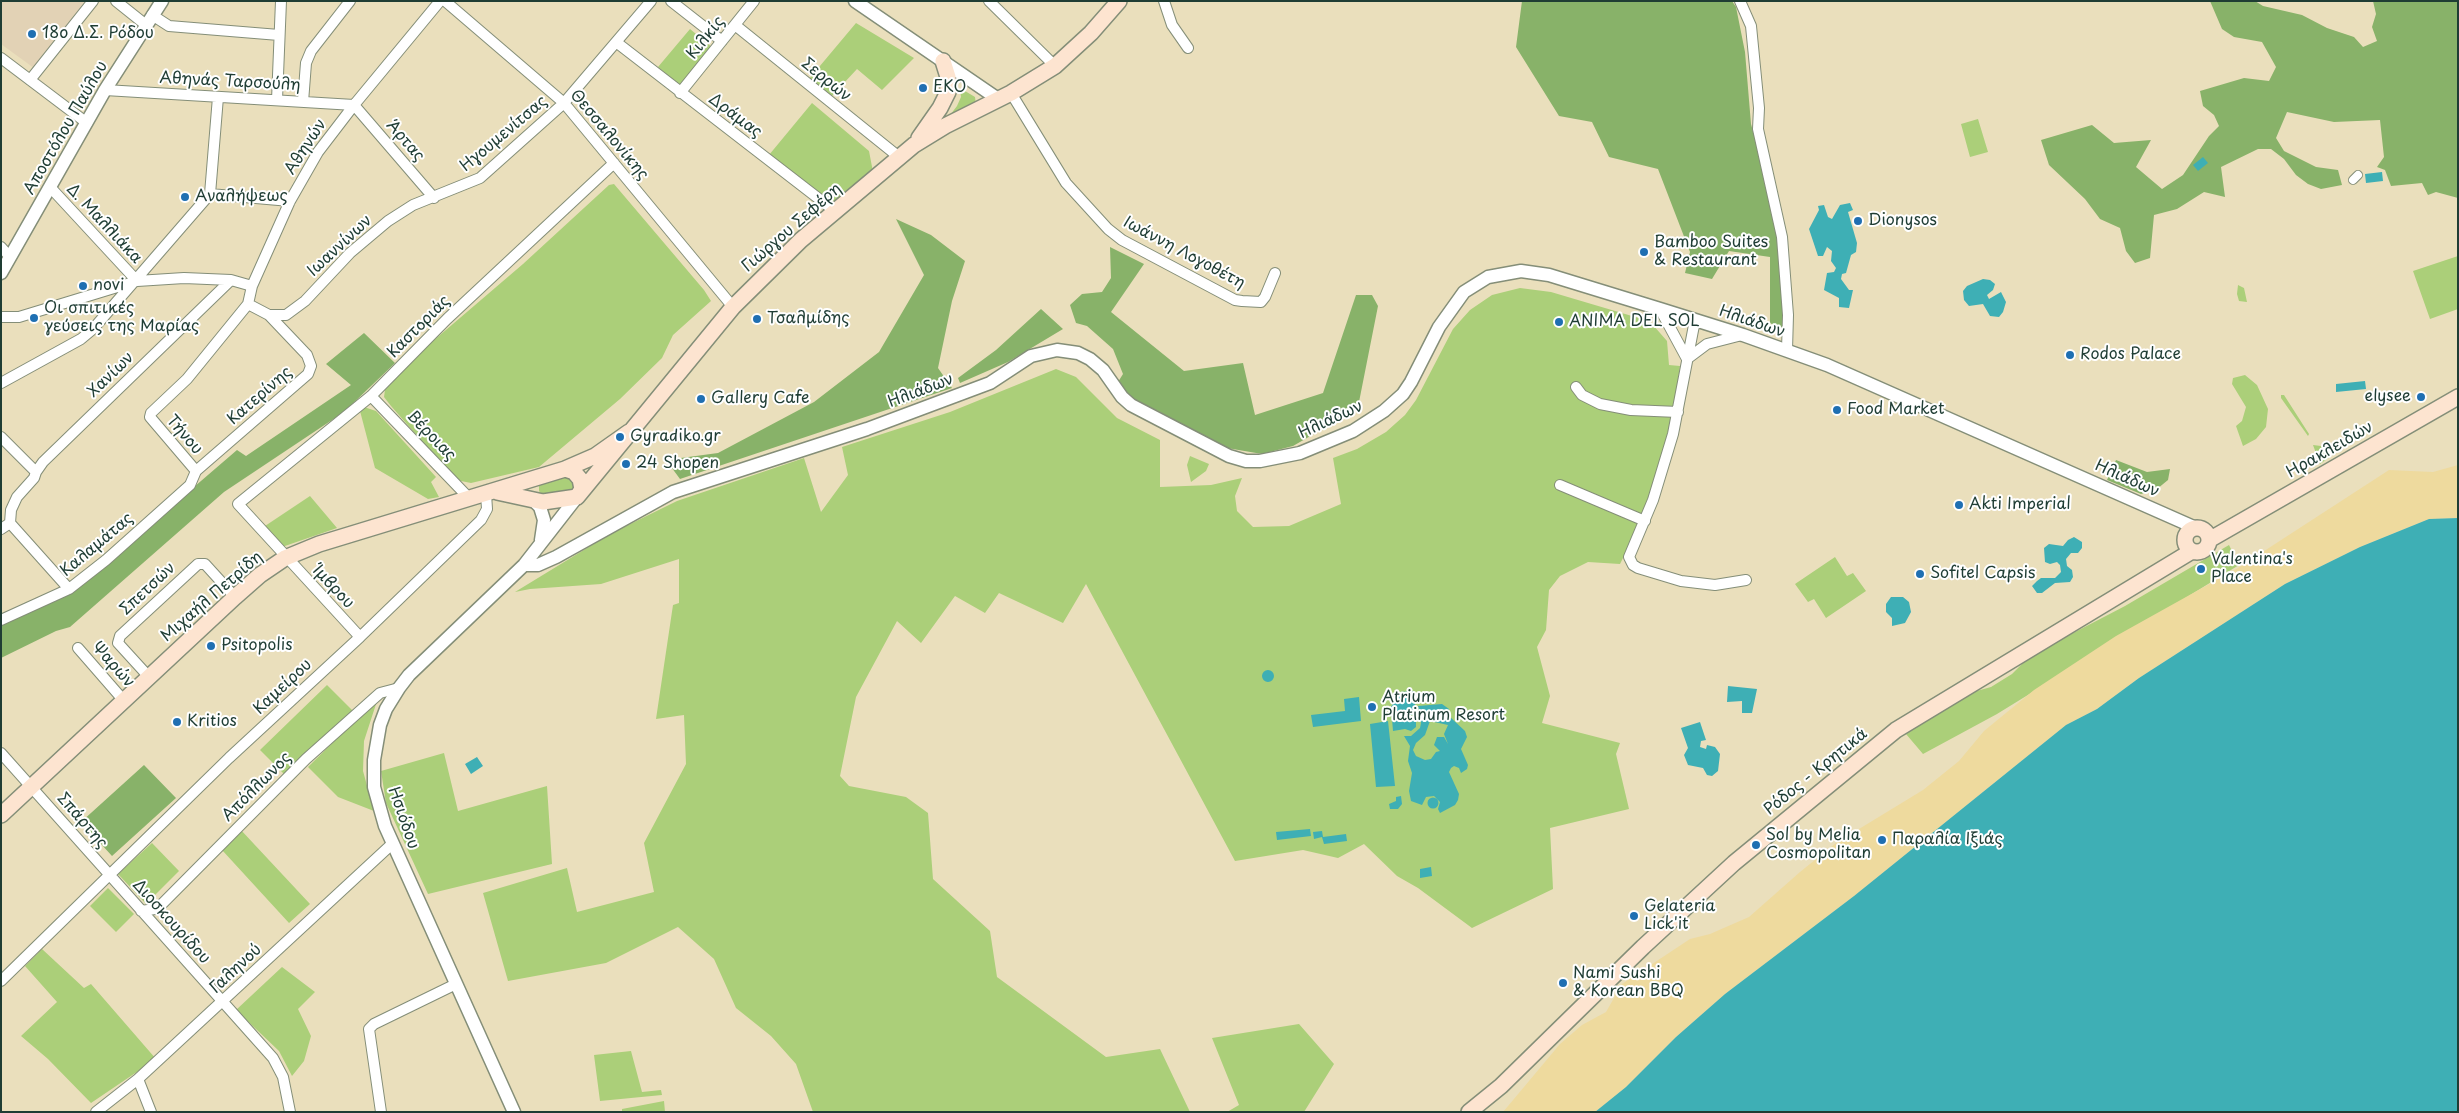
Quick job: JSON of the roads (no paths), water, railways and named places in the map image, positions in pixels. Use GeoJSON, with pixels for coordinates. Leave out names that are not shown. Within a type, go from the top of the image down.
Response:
{"type":"FeatureCollection","features":[{"type":"Feature","properties":{"kind":"main road","name":"Γιώργου Σεφέρη"},"geometry":{"type":"LineString","coordinates":[[577,497],[733,307],[801,240],[914,145],[1055,66],[1102,22],[1120,1]]}},
{"type":"Feature","properties":{"kind":"main road"},"geometry":{"type":"LineString","coordinates":[[914,145],[945,99],[948,77],[943,61]]}},
{"type":"Feature","properties":{"kind":"main road","name":"Ηρακλειδών"},"geometry":{"type":"LineString","coordinates":[[2197,540],[2458,397]]}},
{"type":"Feature","properties":{"kind":"main road","name":"Μιχαήλ Πετρίδη"},"geometry":{"type":"LineString","coordinates":[[1,815],[125,702],[149,677],[235,597],[260,575],[285,558],[319,544],[565,469],[595,456],[629,432]]}},
{"type":"Feature","properties":{"kind":"main road"},"geometry":{"type":"LineString","coordinates":[[491,492],[547,502],[577,497],[582,489],[580,479],[574,472],[565,469]]}},
{"type":"Feature","properties":{"kind":"main road"},"geometry":{"type":"LineString","coordinates":[[533,500],[527,490],[535,478]]}},
{"type":"Feature","properties":{"kind":"main road","name":"Ρόδος - Κρητικά"},"geometry":{"type":"LineString","coordinates":[[1469,1112],[1502,1086],[1650,941],[1734,863],[1896,730],[2197,540]]}},
{"type":"Feature","properties":{"kind":"street"},"geometry":{"type":"LineString","coordinates":[[30,80],[93,1]]}},
{"type":"Feature","properties":{"kind":"street"},"geometry":{"type":"LineString","coordinates":[[116,1],[149,20],[169,26],[279,35]]}},
{"type":"Feature","properties":{"kind":"street","name":"Αποστόλου Παύλου"},"geometry":{"type":"LineString","coordinates":[[1,273],[105,90],[162,1]]}},
{"type":"Feature","properties":{"kind":"street"},"geometry":{"type":"LineString","coordinates":[[277,100],[281,1]]}},
{"type":"Feature","properties":{"kind":"street"},"geometry":{"type":"LineString","coordinates":[[302,102],[306,63],[311,51],[350,1]]}},
{"type":"Feature","properties":{"kind":"street","name":"Αθηνών"},"geometry":{"type":"LineString","coordinates":[[150,417],[151,412],[187,378],[248,304],[252,286],[290,201],[318,152],[354,104],[440,1]]}},
{"type":"Feature","properties":{"kind":"street","name":"Θεσσαλονίκης"},"geometry":{"type":"LineString","coordinates":[[445,1],[564,103],[733,307]]}},
{"type":"Feature","properties":{"kind":"street","name":"Ηγουμενίτσας"},"geometry":{"type":"LineString","coordinates":[[434,198],[480,178],[564,103],[650,1]]}},
{"type":"Feature","properties":{"kind":"street"},"geometry":{"type":"LineString","coordinates":[[671,1],[722,41]]}},
{"type":"Feature","properties":{"kind":"street","name":"Κιλκίς"},"geometry":{"type":"LineString","coordinates":[[680,93],[754,1]]}},
{"type":"Feature","properties":{"kind":"street"},"geometry":{"type":"LineString","coordinates":[[855,1],[943,61],[1004,96]]}},
{"type":"Feature","properties":{"kind":"street"},"geometry":{"type":"LineString","coordinates":[[989,1],[1055,66]]}},
{"type":"Feature","properties":{"kind":"street"},"geometry":{"type":"LineString","coordinates":[[1164,1],[1172,26],[1188,48]]}},
{"type":"Feature","properties":{"kind":"street"},"geometry":{"type":"LineString","coordinates":[[1740,1],[1751,26],[1759,108],[1758,129],[1782,237],[1788,315],[1787,350]]}},
{"type":"Feature","properties":{"kind":"street","name":"Σερρών"},"geometry":{"type":"LineString","coordinates":[[735,25],[899,158]]}},
{"type":"Feature","properties":{"kind":"street","name":"Δράμας"},"geometry":{"type":"LineString","coordinates":[[616,42],[836,212]]}},
{"type":"Feature","properties":{"kind":"street"},"geometry":{"type":"LineString","coordinates":[[1,58],[87,123]]}},
{"type":"Feature","properties":{"kind":"street","name":"Αθηνάς Ταρσούλη"},"geometry":{"type":"LineString","coordinates":[[105,90],[354,104]]}},
{"type":"Feature","properties":{"kind":"street","name":"Ιωάννη Λογοθέτη"},"geometry":{"type":"LineString","coordinates":[[1004,96],[1066,183],[1108,229],[1122,240],[1235,300],[1261,302],[1275,273]]}},
{"type":"Feature","properties":{"kind":"street"},"geometry":{"type":"LineString","coordinates":[[1,383],[81,339],[94,329],[210,194],[218,97]]}},
{"type":"Feature","properties":{"kind":"street","name":"Άρτας"},"geometry":{"type":"LineString","coordinates":[[354,104],[434,198]]}},
{"type":"Feature","properties":{"kind":"street","name":"Καστοριάς"},"geometry":{"type":"LineString","coordinates":[[238,504],[371,396],[447,320],[614,163]]}},
{"type":"Feature","properties":{"kind":"street","name":"Δ. Μαλλιάκα"},"geometry":{"type":"LineString","coordinates":[[50,187],[137,281]]}},
{"type":"Feature","properties":{"kind":"street"},"geometry":{"type":"LineString","coordinates":[[210,194],[290,201]]}},
{"type":"Feature","properties":{"kind":"street","name":"Ιωαννίνων"},"geometry":{"type":"LineString","coordinates":[[269,315],[286,315],[293,312],[350,253],[388,222],[413,205],[434,198]]}},
{"type":"Feature","properties":{"kind":"street"},"geometry":{"type":"LineString","coordinates":[[1,248],[10,257]]}},
{"type":"Feature","properties":{"kind":"street","name":"Ηλιάδων"},"geometry":{"type":"LineString","coordinates":[[524,565],[538,565],[556,557],[673,492],[867,429],[990,383],[1031,356],[1046,352],[1069,351],[1090,359],[1102,370],[1122,398],[1132,405],[1230,456],[1246,461],[1260,461],[1293,455],[1353,431],[1384,411],[1403,394],[1439,327],[1454,303],[1464,292],[1488,278],[1521,271],[1549,275],[1743,335],[1868,382],[2172,517],[2197,540]]}},
{"type":"Feature","properties":{"kind":"street"},"geometry":{"type":"LineString","coordinates":[[1,317],[19,317],[137,281],[184,278],[231,280],[252,286]]}},
{"type":"Feature","properties":{"kind":"street","name":"Χανίων"},"geometry":{"type":"LineString","coordinates":[[36,472],[231,280]]}},
{"type":"Feature","properties":{"kind":"street"},"geometry":{"type":"LineString","coordinates":[[248,304],[269,315]]}},
{"type":"Feature","properties":{"kind":"street"},"geometry":{"type":"LineString","coordinates":[[1660,309],[1687,359]]}},
{"type":"Feature","properties":{"kind":"street","name":"Κατερίνης"},"geometry":{"type":"LineString","coordinates":[[196,471],[305,378],[310,370],[311,361],[307,355],[269,315]]}},
{"type":"Feature","properties":{"kind":"street"},"geometry":{"type":"LineString","coordinates":[[1695,320],[1673,434],[1645,521],[1629,557],[1632,565],[1681,581],[1715,585],[1746,580]]}},
{"type":"Feature","properties":{"kind":"street"},"geometry":{"type":"LineString","coordinates":[[1687,359],[1707,344],[1743,335]]}},
{"type":"Feature","properties":{"kind":"street"},"geometry":{"type":"LineString","coordinates":[[1576,387],[1582,395],[1600,404],[1631,410],[1678,412]]}},
{"type":"Feature","properties":{"kind":"street","name":"Βέροιας"},"geometry":{"type":"LineString","coordinates":[[371,396],[469,498]]}},
{"type":"Feature","properties":{"kind":"street","name":"Τήνου"},"geometry":{"type":"LineString","coordinates":[[150,417],[196,471]]}},
{"type":"Feature","properties":{"kind":"street"},"geometry":{"type":"LineString","coordinates":[[1,436],[36,472],[34,478],[14,504],[5,526],[69,589]]}},
{"type":"Feature","properties":{"kind":"street","name":"Καλαμάτας"},"geometry":{"type":"LineString","coordinates":[[1,620],[69,589],[106,560],[190,485],[196,471]]}},
{"type":"Feature","properties":{"kind":"street"},"geometry":{"type":"LineString","coordinates":[[1560,485],[1645,521]]}},
{"type":"Feature","properties":{"kind":"street","name":"Καμείρου"},"geometry":{"type":"LineString","coordinates":[[1,981],[229,758],[360,637],[481,520],[487,509],[491,492]]}},
{"type":"Feature","properties":{"kind":"street","name":"Γιώργου Σεφέρη"},"geometry":{"type":"LineString","coordinates":[[537,548],[577,497]]}},
{"type":"Feature","properties":{"kind":"street"},"geometry":{"type":"LineString","coordinates":[[533,500],[540,508],[544,520],[537,548],[544,559],[556,557]]}},
{"type":"Feature","properties":{"kind":"street","name":"Ίμβρου"},"geometry":{"type":"LineString","coordinates":[[238,504],[285,558],[360,637]]}},
{"type":"Feature","properties":{"kind":"street","name":"Ησιόδου"},"geometry":{"type":"LineString","coordinates":[[514,1112],[392,844],[374,787],[374,760],[380,725],[386,709],[399,688],[422,662],[524,565],[537,548]]}},
{"type":"Feature","properties":{"kind":"street","name":"Σπετσών"},"geometry":{"type":"LineString","coordinates":[[149,677],[118,643],[120,636],[198,564],[204,564],[235,597]]}},
{"type":"Feature","properties":{"kind":"street","name":"Ψαρών"},"geometry":{"type":"LineString","coordinates":[[78,648],[125,702]]}},
{"type":"Feature","properties":{"kind":"street","name":"Απόλλωνος"},"geometry":{"type":"LineString","coordinates":[[141,911],[155,909],[161,905],[306,759],[380,693],[399,688]]}},
{"type":"Feature","properties":{"kind":"street","name":"Σπάρτης"},"geometry":{"type":"LineString","coordinates":[[1,753],[109,875]]}},
{"type":"Feature","properties":{"kind":"street","name":"Γαληνού"},"geometry":{"type":"LineString","coordinates":[[96,1112],[138,1079],[392,844]]}},
{"type":"Feature","properties":{"kind":"street","name":"Διοσκουρίδου"},"geometry":{"type":"LineString","coordinates":[[109,875],[279,1066],[288,1095],[290,1112]]}},
{"type":"Feature","properties":{"kind":"street"},"geometry":{"type":"LineString","coordinates":[[381,1112],[369,1029],[374,1024],[456,984]]}},
{"type":"Feature","properties":{"kind":"street"},"geometry":{"type":"LineString","coordinates":[[138,1079],[151,1112]]}},
{"type":"Feature","properties":{"kind":"water"},"geometry":{"type":"Polygon","coordinates":[[[2203,157],[2208,163],[2198,171],[2193,165],[2203,157]]]}},
{"type":"Feature","properties":{"kind":"water"},"geometry":{"type":"Polygon","coordinates":[[[2382,172],[2383,181],[2366,183],[2365,174],[2382,172]]]}},
{"type":"Feature","properties":{"kind":"water"},"geometry":{"type":"Polygon","coordinates":[[[1850,203],[1853,210],[1848,212],[1857,243],[1856,252],[1851,255],[1846,273],[1842,274],[1841,279],[1849,290],[1853,290],[1849,308],[1839,307],[1839,298],[1824,290],[1827,273],[1834,272],[1836,268],[1831,261],[1832,251],[1827,247],[1823,256],[1818,256],[1809,229],[1819,210],[1818,206],[1824,205],[1828,217],[1832,219],[1840,205],[1850,203]]]}},
{"type":"Feature","properties":{"kind":"water"},"geometry":{"type":"Polygon","coordinates":[[[1983,279],[1990,280],[1995,284],[1993,290],[1987,295],[1989,299],[2001,292],[2006,302],[2003,312],[1999,317],[1990,316],[1983,304],[1969,306],[1964,300],[1963,291],[1967,286],[1983,279]]]}},
{"type":"Feature","properties":{"kind":"water"},"geometry":{"type":"Polygon","coordinates":[[[2365,381],[2366,389],[2336,392],[2336,384],[2365,381]]]}},
{"type":"Feature","properties":{"kind":"water"},"geometry":{"type":"Polygon","coordinates":[[[2458,518],[2458,1112],[1595,1112],[1626,1087],[1676,1037],[1725,994],[1854,896],[2066,725],[2097,709],[2139,678],[2285,584],[2360,547],[2429,519],[2458,518]]]}},
{"type":"Feature","properties":{"kind":"water"},"geometry":{"type":"Polygon","coordinates":[[[2074,537],[2082,542],[2082,548],[2078,553],[2071,553],[2066,559],[2067,566],[2072,570],[2073,577],[2070,582],[2055,583],[2042,593],[2037,593],[2032,586],[2037,581],[2041,578],[2055,578],[2061,572],[2060,565],[2057,562],[2050,564],[2045,562],[2044,548],[2049,544],[2063,546],[2074,537]]]}},
{"type":"Feature","properties":{"kind":"water"},"geometry":{"type":"Polygon","coordinates":[[[1891,597],[1903,597],[1909,602],[1911,612],[1905,623],[1892,626],[1892,618],[1886,612],[1886,604],[1891,597]]]}},
{"type":"Feature","properties":{"kind":"water"},"geometry":{"type":"Polygon","coordinates":[[[1268,670],[1274,676],[1268,682],[1262,676],[1268,670]]]}},
{"type":"Feature","properties":{"kind":"water"},"geometry":{"type":"Polygon","coordinates":[[[1728,686],[1757,689],[1752,713],[1742,713],[1742,701],[1727,702],[1728,686]]]}},
{"type":"Feature","properties":{"kind":"water"},"geometry":{"type":"Polygon","coordinates":[[[1414,691],[1416,715],[1409,715],[1403,718],[1402,721],[1407,717],[1412,717],[1416,720],[1416,727],[1411,731],[1405,729],[1393,731],[1391,707],[1400,692],[1414,691]]]}},
{"type":"Feature","properties":{"kind":"water"},"geometry":{"type":"Polygon","coordinates":[[[1359,697],[1361,721],[1313,727],[1311,715],[1345,711],[1344,699],[1359,697]]]}},
{"type":"Feature","properties":{"kind":"water"},"geometry":{"type":"Polygon","coordinates":[[[1442,704],[1449,709],[1449,716],[1465,731],[1467,737],[1461,749],[1468,765],[1467,769],[1461,773],[1459,768],[1454,766],[1449,772],[1459,794],[1458,800],[1455,805],[1440,813],[1438,809],[1440,802],[1434,796],[1426,797],[1422,805],[1411,801],[1409,791],[1412,773],[1408,761],[1410,746],[1404,736],[1411,736],[1420,728],[1418,706],[1442,704]],[[1430,721],[1425,735],[1416,743],[1413,750],[1416,756],[1425,760],[1431,759],[1436,752],[1440,751],[1434,745],[1437,737],[1444,737],[1448,744],[1444,734],[1448,725],[1430,721]]]}},
{"type":"Feature","properties":{"kind":"water"},"geometry":{"type":"Polygon","coordinates":[[[1388,721],[1395,786],[1376,787],[1370,724],[1388,721]]]}},
{"type":"Feature","properties":{"kind":"water"},"geometry":{"type":"Polygon","coordinates":[[[1700,722],[1706,740],[1701,741],[1700,747],[1706,749],[1707,745],[1715,747],[1720,754],[1718,771],[1712,776],[1707,775],[1703,768],[1688,765],[1684,755],[1688,748],[1681,728],[1700,722]]]}},
{"type":"Feature","properties":{"kind":"water"},"geometry":{"type":"Polygon","coordinates":[[[477,757],[483,766],[471,774],[465,764],[477,757]]]}},
{"type":"Feature","properties":{"kind":"water"},"geometry":{"type":"Polygon","coordinates":[[[1401,796],[1402,804],[1398,809],[1390,809],[1389,804],[1396,801],[1396,797],[1401,796]]]}},
{"type":"Feature","properties":{"kind":"water"},"geometry":{"type":"Polygon","coordinates":[[[1431,798],[1435,798],[1438,803],[1437,807],[1431,808],[1428,805],[1428,801],[1431,798]]]}},
{"type":"Feature","properties":{"kind":"water"},"geometry":{"type":"Polygon","coordinates":[[[1310,829],[1311,836],[1277,840],[1276,832],[1310,829]]]}},
{"type":"Feature","properties":{"kind":"water"},"geometry":{"type":"Polygon","coordinates":[[[1322,831],[1323,837],[1346,834],[1347,841],[1324,844],[1322,837],[1314,839],[1313,832],[1322,831]]]}},
{"type":"Feature","properties":{"kind":"water"},"geometry":{"type":"Polygon","coordinates":[[[1431,867],[1432,876],[1420,878],[1420,869],[1431,867]]]}},
{"type":"Feature","properties":{"kind":"place","name":"18ο Δ.Σ. Ρόδου"},"geometry":{"type":"Point","coordinates":[32,34]}},
{"type":"Feature","properties":{"kind":"place","name":"EKO"},"geometry":{"type":"Point","coordinates":[923,88]}},
{"type":"Feature","properties":{"kind":"place","name":"Αναλήψεως"},"geometry":{"type":"Point","coordinates":[185,197]}},
{"type":"Feature","properties":{"kind":"place","name":"Dionysos"},"geometry":{"type":"Point","coordinates":[1858,221]}},
{"type":"Feature","properties":{"kind":"place","name":"Bamboo Suites & Restaurant"},"geometry":{"type":"Point","coordinates":[1644,252]}},
{"type":"Feature","properties":{"kind":"place","name":"novi"},"geometry":{"type":"Point","coordinates":[83,286]}},
{"type":"Feature","properties":{"kind":"place","name":"Οι σπιτικές γεύσεις της Μαρίας"},"geometry":{"type":"Point","coordinates":[34,318]}},
{"type":"Feature","properties":{"kind":"place","name":"Τσαλμίδης"},"geometry":{"type":"Point","coordinates":[757,319]}},
{"type":"Feature","properties":{"kind":"place","name":"ANIMA DEL SOL"},"geometry":{"type":"Point","coordinates":[1559,322]}},
{"type":"Feature","properties":{"kind":"place","name":"Rodos Palace"},"geometry":{"type":"Point","coordinates":[2070,355]}},
{"type":"Feature","properties":{"kind":"place","name":"elysee"},"geometry":{"type":"Point","coordinates":[2421,397]}},
{"type":"Feature","properties":{"kind":"place","name":"Gallery Cafe"},"geometry":{"type":"Point","coordinates":[701,399]}},
{"type":"Feature","properties":{"kind":"place","name":"Food Market"},"geometry":{"type":"Point","coordinates":[1837,410]}},
{"type":"Feature","properties":{"kind":"place","name":"Gyradiko.gr"},"geometry":{"type":"Point","coordinates":[620,437]}},
{"type":"Feature","properties":{"kind":"place","name":"24 Shopen"},"geometry":{"type":"Point","coordinates":[626,464]}},
{"type":"Feature","properties":{"kind":"place","name":"Akti Imperial"},"geometry":{"type":"Point","coordinates":[1959,505]}},
{"type":"Feature","properties":{"kind":"place","name":"Valentina's Place"},"geometry":{"type":"Point","coordinates":[2201,569]}},
{"type":"Feature","properties":{"kind":"place","name":"Sofitel Capsis"},"geometry":{"type":"Point","coordinates":[1920,574]}},
{"type":"Feature","properties":{"kind":"place","name":"Psitopolis"},"geometry":{"type":"Point","coordinates":[211,646]}},
{"type":"Feature","properties":{"kind":"place","name":"Atrium Platinum Resort"},"geometry":{"type":"Point","coordinates":[1372,707]}},
{"type":"Feature","properties":{"kind":"place","name":"Kritios"},"geometry":{"type":"Point","coordinates":[177,722]}},
{"type":"Feature","properties":{"kind":"place","name":"Παραλία Ιξιάς"},"geometry":{"type":"Point","coordinates":[1882,840]}},
{"type":"Feature","properties":{"kind":"place","name":"Sol by Melia Cosmopolitan"},"geometry":{"type":"Point","coordinates":[1756,845]}},
{"type":"Feature","properties":{"kind":"place","name":"Gelateria Lick'it"},"geometry":{"type":"Point","coordinates":[1634,916]}},
{"type":"Feature","properties":{"kind":"place","name":"Nami Sushi & Korean BBQ"},"geometry":{"type":"Point","coordinates":[1563,983]}}]}
